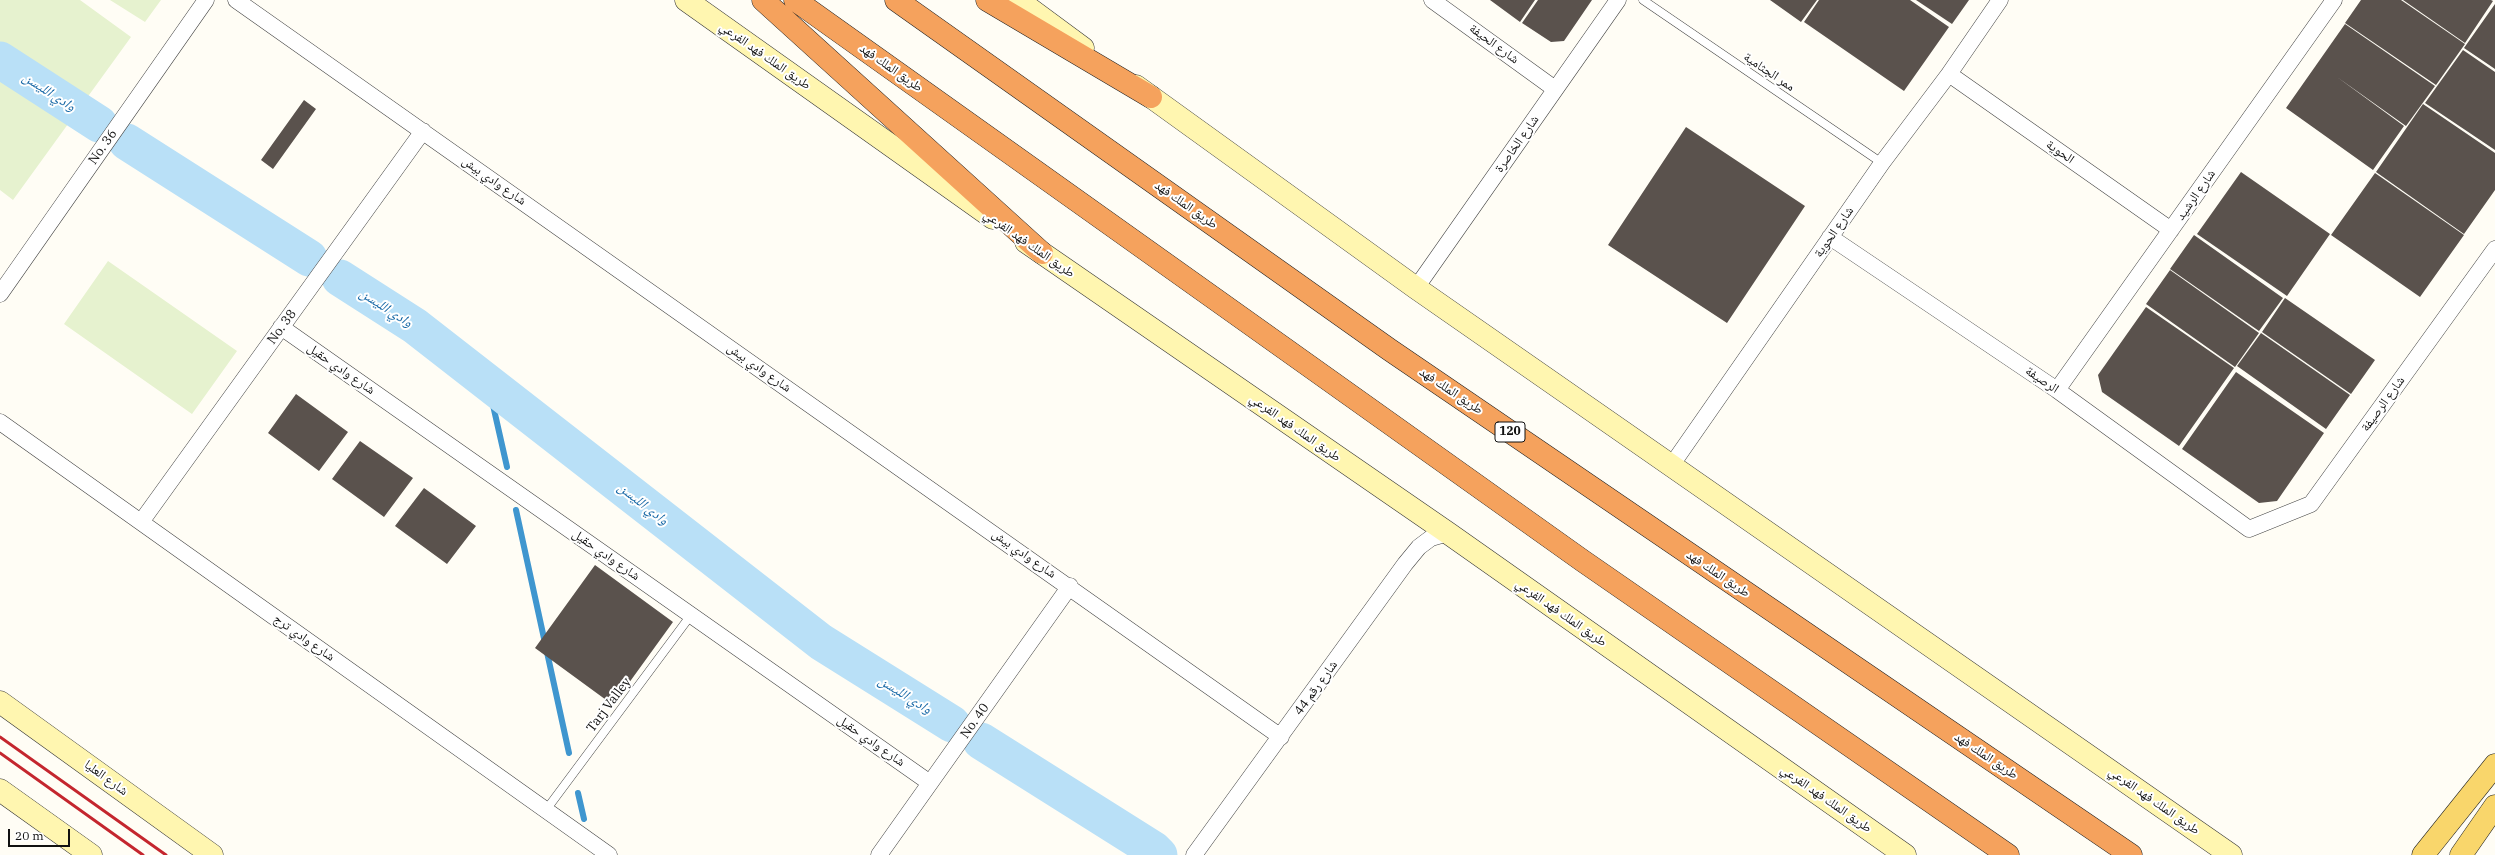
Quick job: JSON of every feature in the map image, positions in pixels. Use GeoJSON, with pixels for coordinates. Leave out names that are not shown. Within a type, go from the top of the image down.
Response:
{"type":"FeatureCollection","features":[{"type":"Feature","properties":{"kind":"highway"},"geometry":{"type":"LineString","coordinates":[[763,0],[1042,253]]}},
{"type":"Feature","properties":{"kind":"highway","name":"طريق الملك فهد"},"geometry":{"type":"LineString","coordinates":[[795,0],[1583,562],[2008,855]]}},
{"type":"Feature","properties":{"kind":"highway","name":"طريق الملك فهد"},"geometry":{"type":"LineString","coordinates":[[896,0],[1390,350],[2131,855]]}},
{"type":"Feature","properties":{"kind":"highway"},"geometry":{"type":"LineString","coordinates":[[987,0],[1152,97]]}},
{"type":"Feature","properties":{"kind":"main road","name":"طريق الملك فهد الفرعي"},"geometry":{"type":"LineString","coordinates":[[686,0],[1042,253],[1448,533],[1905,855]]}},
{"type":"Feature","properties":{"kind":"main road","name":"طريق الملك فهد الفرعي"},"geometry":{"type":"LineString","coordinates":[[1018,0],[1416,288],[2231,855]]}},
{"type":"Feature","properties":{"kind":"main road","name":"شارع العليا"},"geometry":{"type":"LineString","coordinates":[[0,702],[212,855]]}},
{"type":"Feature","properties":{"kind":"main road"},"geometry":{"type":"LineString","coordinates":[[2424,855],[2495,765]]}},
{"type":"Feature","properties":{"kind":"main road"},"geometry":{"type":"LineString","coordinates":[[0,790],[68,847],[91,855]]}},
{"type":"Feature","properties":{"kind":"main road"},"geometry":{"type":"LineString","coordinates":[[2460,855],[2495,806]]}},
{"type":"Feature","properties":{"kind":"main road"},"geometry":{"type":"LineString","coordinates":[[2188,824],[2212,855]]}},
{"type":"Feature","properties":{"kind":"street","name":"No. 36"},"geometry":{"type":"LineString","coordinates":[[0,294],[206,0]]}},
{"type":"Feature","properties":{"kind":"street","name":"شارع وادي بيش"},"geometry":{"type":"LineString","coordinates":[[236,0],[1070,586],[1281,737]]}},
{"type":"Feature","properties":{"kind":"street","name":"شارع الحيفة"},"geometry":{"type":"LineString","coordinates":[[1432,0],[1556,88]]}},
{"type":"Feature","properties":{"kind":"street","name":"شارع الخاصرة"},"geometry":{"type":"LineString","coordinates":[[1416,288],[1618,0]]}},
{"type":"Feature","properties":{"kind":"street","name":"شارع الحوية"},"geometry":{"type":"LineString","coordinates":[[1671,466],[1882,163],[1949,74],[2000,0]]}},
{"type":"Feature","properties":{"kind":"street","name":"شارع الرشيد"},"geometry":{"type":"LineString","coordinates":[[2057,390],[2334,0]]}},
{"type":"Feature","properties":{"kind":"street","name":"الحوية"},"geometry":{"type":"LineString","coordinates":[[1949,74],[2171,230]]}},
{"type":"Feature","properties":{"kind":"street","name":"No. 38"},"geometry":{"type":"LineString","coordinates":[[141,522],[423,131]]}},
{"type":"Feature","properties":{"kind":"street","name":"الرصيفة"},"geometry":{"type":"LineString","coordinates":[[1830,237],[2057,390],[2248,530]]}},
{"type":"Feature","properties":{"kind":"street","name":"شارع الرصيفة"},"geometry":{"type":"LineString","coordinates":[[2248,530],[2311,504],[2495,249]]}},
{"type":"Feature","properties":{"kind":"street","name":"شارع وادي حقيل"},"geometry":{"type":"LineString","coordinates":[[281,327],[930,783]]}},
{"type":"Feature","properties":{"kind":"street","name":"شارع وادي ترج"},"geometry":{"type":"LineString","coordinates":[[0,422],[609,855]]}},
{"type":"Feature","properties":{"kind":"street","name":"شارع رقم 44"},"geometry":{"type":"LineString","coordinates":[[1194,855],[1419,547],[1430,538],[1448,533]]}},
{"type":"Feature","properties":{"kind":"street","name":"No. 40"},"geometry":{"type":"LineString","coordinates":[[879,855],[1070,586]]}},
{"type":"Feature","properties":{"kind":"lane","name":"ممر الجثامية"},"geometry":{"type":"LineString","coordinates":[[1643,0],[1882,163]]}},
{"type":"Feature","properties":{"kind":"lane","name":"Tarj Valley"},"geometry":{"type":"LineString","coordinates":[[546,810],[691,615]]}},
{"type":"Feature","properties":{"kind":"green space"},"geometry":{"type":"Polygon","coordinates":[[[0,0],[80,0],[131,37],[13,200],[0,190],[0,0]]]}},
{"type":"Feature","properties":{"kind":"green space"},"geometry":{"type":"Polygon","coordinates":[[[110,0],[161,0],[145,22],[110,0]]]}},
{"type":"Feature","properties":{"kind":"green space"},"geometry":{"type":"Polygon","coordinates":[[[108,261],[237,351],[192,414],[64,324],[108,261]]]}},
{"type":"Feature","properties":{"kind":"building"},"geometry":{"type":"Polygon","coordinates":[[[1490,0],[1535,0],[1520,22],[1490,0]]]}},
{"type":"Feature","properties":{"kind":"building"},"geometry":{"type":"Polygon","coordinates":[[[1538,0],[1592,0],[1564,41],[1551,42],[1522,23],[1538,0]]]}},
{"type":"Feature","properties":{"kind":"building"},"geometry":{"type":"Polygon","coordinates":[[[1770,0],[1817,0],[1801,22],[1770,0]]]}},
{"type":"Feature","properties":{"kind":"building"},"geometry":{"type":"Polygon","coordinates":[[[1819,0],[1910,0],[1949,27],[1904,91],[1804,22],[1819,0]]]}},
{"type":"Feature","properties":{"kind":"building"},"geometry":{"type":"Polygon","coordinates":[[[1916,0],[1969,0],[1952,24],[1916,0]]]}},
{"type":"Feature","properties":{"kind":"building"},"geometry":{"type":"Polygon","coordinates":[[[2361,0],[2401,0],[2465,44],[2436,85],[2345,23],[2361,0]]]}},
{"type":"Feature","properties":{"kind":"building"},"geometry":{"type":"Polygon","coordinates":[[[2403,0],[2491,0],[2493,1],[2465,43],[2403,0]]]}},
{"type":"Feature","properties":{"kind":"building"},"geometry":{"type":"Polygon","coordinates":[[[2495,4],[2495,69],[2464,48],[2495,4]]]}},
{"type":"Feature","properties":{"kind":"building"},"geometry":{"type":"Polygon","coordinates":[[[2345,24],[2435,86],[2406,126],[2337,77],[2404,126],[2373,170],[2286,108],[2345,24]]]}},
{"type":"Feature","properties":{"kind":"building"},"geometry":{"type":"Polygon","coordinates":[[[2463,50],[2495,72],[2495,150],[2425,103],[2463,50]]]}},
{"type":"Feature","properties":{"kind":"building"},"geometry":{"type":"Polygon","coordinates":[[[304,100],[316,109],[273,169],[261,160],[304,100]]]}},
{"type":"Feature","properties":{"kind":"building"},"geometry":{"type":"Polygon","coordinates":[[[2423,104],[2495,153],[2495,190],[2464,234],[2376,172],[2423,104]]]}},
{"type":"Feature","properties":{"kind":"building"},"geometry":{"type":"Polygon","coordinates":[[[1686,127],[1805,206],[1727,323],[1608,245],[1686,127]]]}},
{"type":"Feature","properties":{"kind":"building"},"geometry":{"type":"Polygon","coordinates":[[[2241,172],[2330,234],[2287,296],[2197,234],[2241,172]]]}},
{"type":"Feature","properties":{"kind":"building"},"geometry":{"type":"Polygon","coordinates":[[[2375,173],[2464,235],[2420,297],[2331,235],[2375,173]]]}},
{"type":"Feature","properties":{"kind":"building"},"geometry":{"type":"Polygon","coordinates":[[[2194,235],[2283,298],[2259,331],[2170,269],[2194,235]]]}},
{"type":"Feature","properties":{"kind":"building"},"geometry":{"type":"Polygon","coordinates":[[[2170,270],[2259,333],[2235,367],[2146,304],[2170,270]]]}},
{"type":"Feature","properties":{"kind":"building"},"geometry":{"type":"Polygon","coordinates":[[[2285,298],[2375,360],[2351,394],[2262,332],[2285,298]]]}},
{"type":"Feature","properties":{"kind":"building"},"geometry":{"type":"Polygon","coordinates":[[[2146,307],[2234,368],[2179,446],[2102,392],[2098,375],[2146,307]]]}},
{"type":"Feature","properties":{"kind":"building"},"geometry":{"type":"Polygon","coordinates":[[[2261,333],[2350,395],[2326,429],[2237,366],[2261,333]]]}},
{"type":"Feature","properties":{"kind":"building"},"geometry":{"type":"Polygon","coordinates":[[[2236,372],[2324,433],[2277,501],[2259,503],[2182,449],[2236,372]]]}},
{"type":"Feature","properties":{"kind":"building"},"geometry":{"type":"Polygon","coordinates":[[[296,394],[348,432],[319,471],[268,433],[296,394]]]}},
{"type":"Feature","properties":{"kind":"building"},"geometry":{"type":"Polygon","coordinates":[[[360,441],[413,478],[384,517],[332,479],[360,441]]]}},
{"type":"Feature","properties":{"kind":"building"},"geometry":{"type":"Polygon","coordinates":[[[424,488],[476,526],[447,564],[395,526],[424,488]]]}},
{"type":"Feature","properties":{"kind":"building"},"geometry":{"type":"Polygon","coordinates":[[[595,565],[673,622],[613,705],[535,648],[595,565]]]}},
{"type":"Feature","properties":{"kind":"waterway","name":"وادي الليسن"},"geometry":{"type":"LineString","coordinates":[[0,60],[99,124]]}},
{"type":"Feature","properties":{"kind":"waterway","name":"وادي الليسن"},"geometry":{"type":"LineString","coordinates":[[127,142],[309,258]]}},
{"type":"Feature","properties":{"kind":"waterway","name":"وادي الليسن"},"geometry":{"type":"LineString","coordinates":[[340,278],[415,326],[821,642],[952,724]]}},
{"type":"Feature","properties":{"kind":"waterway"},"geometry":{"type":"LineString","coordinates":[[488,383],[507,467]]}},
{"type":"Feature","properties":{"kind":"waterway"},"geometry":{"type":"LineString","coordinates":[[516,510],[569,753]]}},
{"type":"Feature","properties":{"kind":"waterway","name":"وادي الليسن"},"geometry":{"type":"LineString","coordinates":[[981,741],[1154,850],[1159,855]]}},
{"type":"Feature","properties":{"kind":"waterway"},"geometry":{"type":"LineString","coordinates":[[578,793],[584,819]]}},
{"type":"Feature","properties":{"kind":"railway"},"geometry":{"type":"LineString","coordinates":[[0,737],[166,855]]}},
{"type":"Feature","properties":{"kind":"railway"},"geometry":{"type":"LineString","coordinates":[[0,753],[143,855]]}}]}
